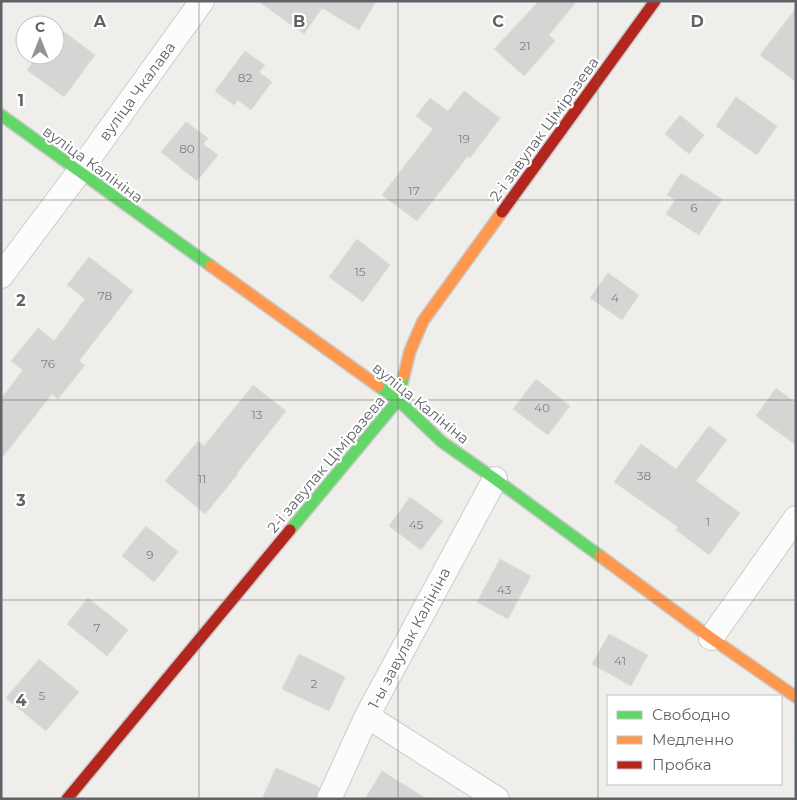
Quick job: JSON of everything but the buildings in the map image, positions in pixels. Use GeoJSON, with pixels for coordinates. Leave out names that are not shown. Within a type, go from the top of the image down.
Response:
{"type":"FeatureCollection","features":[{"type":"Feature","properties":{"kind":"street","name":"вуліца Чкалава"},"geometry":{"type":"LineString","coordinates":[[1,276],[202,1]]}},
{"type":"Feature","properties":{"kind":"street","name":"2-і завулак Ціміразева"},"geometry":{"type":"LineString","coordinates":[[67,799],[398,400],[410,351],[423,321],[655,1]]}},
{"type":"Feature","properties":{"kind":"street","name":"вуліца Калініна"},"geometry":{"type":"LineString","coordinates":[[1,116],[398,400],[442,442],[796,697]]}},
{"type":"Feature","properties":{"kind":"street","name":"1-ы завулак Калініна"},"geometry":{"type":"LineString","coordinates":[[328,799],[367,716],[495,479]]}},
{"type":"Feature","properties":{"kind":"street"},"geometry":{"type":"LineString","coordinates":[[712,638],[796,518]]}},
{"type":"Feature","properties":{"kind":"street"},"geometry":{"type":"LineString","coordinates":[[367,716],[496,799]]}},
{"type":"Feature","properties":{"kind":"traffic: fast"},"geometry":{"type":"LineString","coordinates":[[1,115],[211,266]]}},
{"type":"Feature","properties":{"kind":"traffic: fast"},"geometry":{"type":"LineString","coordinates":[[290,530],[398,400],[404,375]]}},
{"type":"Feature","properties":{"kind":"traffic: fast"},"geometry":{"type":"LineString","coordinates":[[378,386],[398,400],[442,442],[600,556]]}},
{"type":"Feature","properties":{"kind":"traffic: slow"},"geometry":{"type":"LineString","coordinates":[[404,375],[410,351],[423,321],[502,212]]}},
{"type":"Feature","properties":{"kind":"traffic: slow"},"geometry":{"type":"LineString","coordinates":[[211,266],[378,386]]}},
{"type":"Feature","properties":{"kind":"traffic: slow"},"geometry":{"type":"LineString","coordinates":[[600,556],[711,638],[796,697]]}},
{"type":"Feature","properties":{"kind":"traffic: jam"},"geometry":{"type":"LineString","coordinates":[[502,212],[655,1]]}},
{"type":"Feature","properties":{"kind":"traffic: jam"},"geometry":{"type":"LineString","coordinates":[[67,799],[290,530]]}}]}
